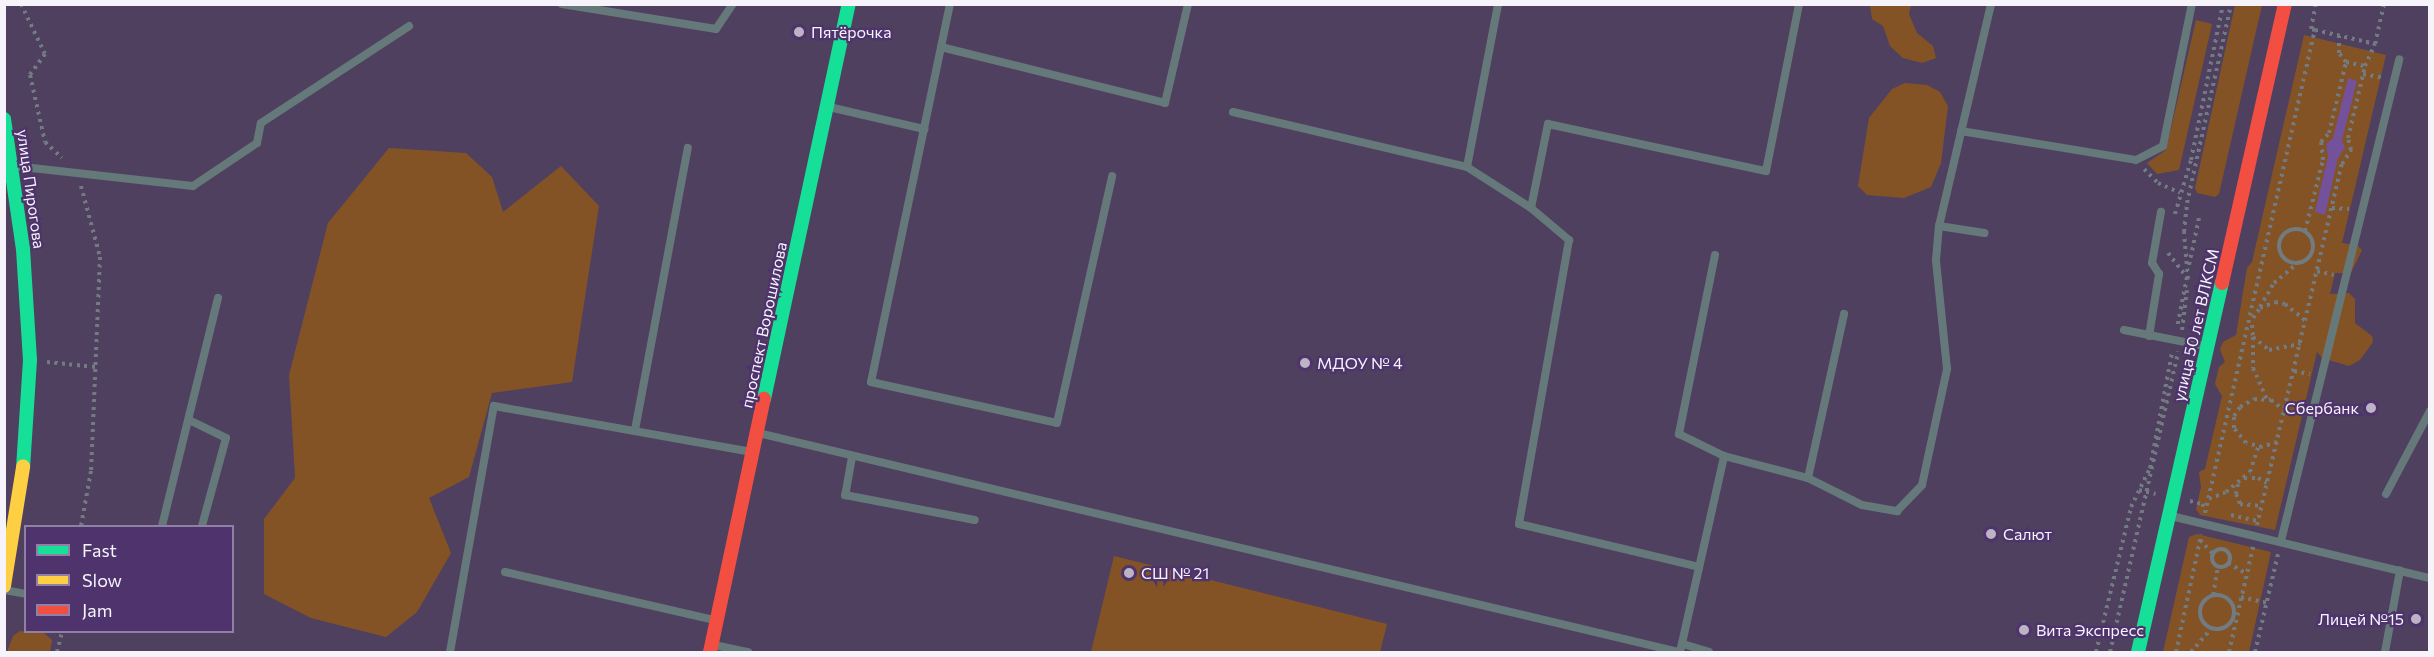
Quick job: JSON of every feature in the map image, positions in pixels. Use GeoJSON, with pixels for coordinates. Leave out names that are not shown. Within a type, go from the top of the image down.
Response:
{"type":"FeatureCollection","features":[{"type":"Feature","properties":{"kind":"street","name":"проспект Ворошилова"},"geometry":{"type":"LineString","coordinates":[[711,649],[849,4]]}},
{"type":"Feature","properties":{"kind":"street","name":"улица 50 лет ВЛКСМ"},"geometry":{"type":"LineString","coordinates":[[2138,652],[2285,4]]}},
{"type":"Feature","properties":{"kind":"street","name":"улица Пирогова"},"geometry":{"type":"LineString","coordinates":[[4,119],[30,360],[28,436],[4,588]]}},
{"type":"Feature","properties":{"kind":"lane"},"geometry":{"type":"LineString","coordinates":[[562,4],[716,29],[733,4]]}},
{"type":"Feature","properties":{"kind":"lane"},"geometry":{"type":"LineString","coordinates":[[950,4],[872,382],[1057,423],[1112,176]]}},
{"type":"Feature","properties":{"kind":"lane"},"geometry":{"type":"LineString","coordinates":[[941,47],[1165,103],[1188,4]]}},
{"type":"Feature","properties":{"kind":"lane"},"geometry":{"type":"LineString","coordinates":[[1467,167],[1498,4]]}},
{"type":"Feature","properties":{"kind":"lane"},"geometry":{"type":"LineString","coordinates":[[1531,208],[1548,124],[1766,171],[1799,4]]}},
{"type":"Feature","properties":{"kind":"lane"},"geometry":{"type":"LineString","coordinates":[[1715,255],[1679,434],[1724,456],[1808,477],[1862,505],[1897,511],[1922,485],[1947,369],[1936,260],[1939,226],[1991,4]]}},
{"type":"Feature","properties":{"kind":"lane"},"geometry":{"type":"LineString","coordinates":[[1961,130],[2136,160],[2163,146],[2192,4]]}},
{"type":"Feature","properties":{"kind":"lane"},"geometry":{"type":"LineString","coordinates":[[9,168],[77,172],[193,186],[257,143],[261,123],[409,26]]}},
{"type":"Feature","properties":{"kind":"lane"},"geometry":{"type":"LineString","coordinates":[[2281,541],[2399,59]]}},
{"type":"Feature","properties":{"kind":"lane"},"geometry":{"type":"LineString","coordinates":[[828,106],[924,129]]}},
{"type":"Feature","properties":{"kind":"lane"},"geometry":{"type":"LineString","coordinates":[[1233,112],[1467,167],[1531,208],[1569,240],[1519,524],[1699,567]]}},
{"type":"Feature","properties":{"kind":"lane"},"geometry":{"type":"LineString","coordinates":[[635,430],[688,148]]}},
{"type":"Feature","properties":{"kind":"lane"},"geometry":{"type":"LineString","coordinates":[[2150,336],[2159,274],[2152,263],[2161,212]]}},
{"type":"Feature","properties":{"kind":"lane"},"geometry":{"type":"LineString","coordinates":[[1939,226],[1984,233]]}},
{"type":"Feature","properties":{"kind":"lane"},"geometry":{"type":"LineString","coordinates":[[162,525],[218,298]]}},
{"type":"Feature","properties":{"kind":"lane"},"geometry":{"type":"LineString","coordinates":[[1808,477],[1844,314]]}},
{"type":"Feature","properties":{"kind":"lane"},"geometry":{"type":"LineString","coordinates":[[2124,330],[2208,347]]}},
{"type":"Feature","properties":{"kind":"lane"},"geometry":{"type":"LineString","coordinates":[[450,652],[494,406],[754,452]]}},
{"type":"Feature","properties":{"kind":"lane"},"geometry":{"type":"LineString","coordinates":[[2386,494],[2430,411]]}},
{"type":"Feature","properties":{"kind":"lane"},"geometry":{"type":"LineString","coordinates":[[189,420],[226,438],[202,525]]}},
{"type":"Feature","properties":{"kind":"lane"},"geometry":{"type":"LineString","coordinates":[[757,433],[1681,650],[1710,652]]}},
{"type":"Feature","properties":{"kind":"lane"},"geometry":{"type":"LineString","coordinates":[[1681,650],[1724,456]]}},
{"type":"Feature","properties":{"kind":"lane"},"geometry":{"type":"LineString","coordinates":[[852,457],[846,495],[975,520]]}},
{"type":"Feature","properties":{"kind":"lane"},"geometry":{"type":"LineString","coordinates":[[2169,516],[2430,578]]}},
{"type":"Feature","properties":{"kind":"lane"},"geometry":{"type":"LineString","coordinates":[[2385,652],[2400,570]]}},
{"type":"Feature","properties":{"kind":"lane"},"geometry":{"type":"LineString","coordinates":[[505,572],[718,621]]}},
{"type":"Feature","properties":{"kind":"lane"},"geometry":{"type":"LineString","coordinates":[[4,588],[24,593]]}},
{"type":"Feature","properties":{"kind":"lane"},"geometry":{"type":"LineString","coordinates":[[711,649],[748,652]]}},
{"type":"Feature","properties":{"kind":"path"},"geometry":{"type":"LineString","coordinates":[[21,4],[45,54],[30,75],[45,142],[77,172],[100,257],[90,471],[81,525]]}},
{"type":"Feature","properties":{"kind":"path"},"geometry":{"type":"LineString","coordinates":[[2316,4],[2311,29],[2375,44]]}},
{"type":"Feature","properties":{"kind":"path"},"geometry":{"type":"LineString","coordinates":[[2229,652],[2235,618],[2342,164],[2351,150],[2348,138],[2363,74],[2375,44],[2384,4]]}},
{"type":"Feature","properties":{"kind":"path"},"geometry":{"type":"LineString","coordinates":[[2176,652],[2208,499],[2252,318],[2315,30]]}},
{"type":"Feature","properties":{"kind":"path"},"geometry":{"type":"LineString","coordinates":[[2339,36],[2339,53],[2346,62],[2365,66]]}},
{"type":"Feature","properties":{"kind":"path"},"geometry":{"type":"LineString","coordinates":[[2305,231],[2323,159],[2321,142],[2329,133],[2346,62]]}},
{"type":"Feature","properties":{"kind":"path"},"geometry":{"type":"LineString","coordinates":[[2363,74],[2394,81]]}},
{"type":"Feature","properties":{"kind":"path"},"geometry":{"type":"LineString","coordinates":[[2136,160],[2158,183],[2180,193]]}},
{"type":"Feature","properties":{"kind":"path"},"geometry":{"type":"LineString","coordinates":[[2187,277],[2199,218]]}},
{"type":"Feature","properties":{"kind":"path"},"geometry":{"type":"LineString","coordinates":[[2298,263],[2282,256],[2280,241],[2290,230],[2305,231],[2311,237],[2313,252]]}},
{"type":"Feature","properties":{"kind":"path"},"geometry":{"type":"LineString","coordinates":[[2268,239],[2280,241]]}},
{"type":"Feature","properties":{"kind":"path"},"geometry":{"type":"LineString","coordinates":[[2313,252],[2321,254]]}},
{"type":"Feature","properties":{"kind":"path"},"geometry":{"type":"LineString","coordinates":[[2284,410],[2267,399],[2253,368],[2252,318],[2274,283],[2313,252]]}},
{"type":"Feature","properties":{"kind":"path"},"geometry":{"type":"LineString","coordinates":[[2260,308],[2275,302],[2284,304],[2305,320]]}},
{"type":"Feature","properties":{"kind":"path"},"geometry":{"type":"LineString","coordinates":[[2253,337],[2269,350],[2300,344]]}},
{"type":"Feature","properties":{"kind":"path"},"geometry":{"type":"LineString","coordinates":[[2267,399],[2247,402],[2234,416],[2234,428],[2241,439],[2258,447],[2277,442]]}},
{"type":"Feature","properties":{"kind":"path"},"geometry":{"type":"LineString","coordinates":[[2228,415],[2234,416]]}},
{"type":"Feature","properties":{"kind":"path"},"geometry":{"type":"LineString","coordinates":[[2258,447],[2254,464],[2238,484],[2235,494],[2240,504],[2262,507]]}},
{"type":"Feature","properties":{"kind":"path"},"geometry":{"type":"LineString","coordinates":[[2243,478],[2258,478],[2267,483]]}},
{"type":"Feature","properties":{"kind":"path"},"geometry":{"type":"LineString","coordinates":[[2208,499],[2238,484]]}},
{"type":"Feature","properties":{"kind":"path"},"geometry":{"type":"LineString","coordinates":[[2139,490],[2202,504],[2206,509],[2217,512]]}},
{"type":"Feature","properties":{"kind":"path"},"geometry":{"type":"LineString","coordinates":[[2227,514],[2258,521]]}},
{"type":"Feature","properties":{"kind":"path"},"geometry":{"type":"LineString","coordinates":[[2200,540],[2213,554]]}},
{"type":"Feature","properties":{"kind":"path"},"geometry":{"type":"LineString","coordinates":[[2255,652],[2281,541]]}},
{"type":"Feature","properties":{"kind":"path"},"geometry":{"type":"LineString","coordinates":[[2218,567],[2212,561],[2213,554],[2218,549],[2227,551],[2228,563]]}},
{"type":"Feature","properties":{"kind":"path"},"geometry":{"type":"LineString","coordinates":[[2228,563],[2247,574]]}},
{"type":"Feature","properties":{"kind":"path"},"geometry":{"type":"LineString","coordinates":[[2218,567],[2228,563]]}},
{"type":"Feature","properties":{"kind":"path"},"geometry":{"type":"LineString","coordinates":[[2213,595],[2218,567]]}},
{"type":"Feature","properties":{"kind":"path"},"geometry":{"type":"LineString","coordinates":[[2212,628],[2200,614],[2205,600],[2213,595],[2226,597],[2232,603],[2235,618]]}},
{"type":"Feature","properties":{"kind":"path"},"geometry":{"type":"LineString","coordinates":[[2241,597],[2267,603]]}},
{"type":"Feature","properties":{"kind":"path"},"geometry":{"type":"LineString","coordinates":[[2191,652],[2212,628],[2223,628],[2235,618]]}},
{"type":"Feature","properties":{"kind":"path"},"geometry":{"type":"LineString","coordinates":[[57,652],[62,633]]}},
{"type":"Feature","properties":{"kind":"shaded area"},"geometry":{"type":"Polygon","coordinates":[[[1870,5],[1911,5],[1909,14],[1917,33],[1933,46],[1936,58],[1922,63],[1903,58],[1890,46],[1883,26],[1872,19],[1870,5]]]}},
{"type":"Feature","properties":{"kind":"shaded area"},"geometry":{"type":"Polygon","coordinates":[[[2235,5],[2262,5],[2219,194],[2215,197],[2197,193],[2195,188],[2235,5]]]}},
{"type":"Feature","properties":{"kind":"shaded area"},"geometry":{"type":"Polygon","coordinates":[[[2196,20],[2212,24],[2179,170],[2157,174],[2147,163],[2166,150],[2196,20]]]}},
{"type":"Feature","properties":{"kind":"shaded area"},"geometry":{"type":"Polygon","coordinates":[[[2304,35],[2386,55],[2342,243],[2357,245],[2362,250],[2351,273],[2335,273],[2330,294],[2349,293],[2355,299],[2355,323],[2372,336],[2373,342],[2360,360],[2349,366],[2322,358],[2317,352],[2275,530],[2200,515],[2196,509],[2201,487],[2199,472],[2205,469],[2222,396],[2215,384],[2219,367],[2225,362],[2220,349],[2223,342],[2236,335],[2247,268],[2252,262],[2304,35]]]}},
{"type":"Feature","properties":{"kind":"shaded area"},"geometry":{"type":"Polygon","coordinates":[[[2348,78],[2357,81],[2342,140],[2345,148],[2338,158],[2325,215],[2315,212],[2328,156],[2326,144],[2333,138],[2348,78]]]}},
{"type":"Feature","properties":{"kind":"shaded area"},"geometry":{"type":"Polygon","coordinates":[[[1905,83],[1927,85],[1940,92],[1948,106],[1941,163],[1931,187],[1904,198],[1867,195],[1858,186],[1869,118],[1892,89],[1905,83]]]}},
{"type":"Feature","properties":{"kind":"shaded area"},"geometry":{"type":"Polygon","coordinates":[[[389,148],[466,153],[492,177],[503,212],[561,166],[599,206],[572,382],[492,393],[469,477],[429,498],[451,553],[417,612],[386,637],[311,618],[264,594],[264,519],[295,478],[289,375],[328,223],[389,148]]]}},
{"type":"Feature","properties":{"kind":"shaded area"},"geometry":{"type":"Polygon","coordinates":[[[2197,534],[2271,552],[2249,652],[2163,652],[2189,537],[2197,534]]]}},
{"type":"Feature","properties":{"kind":"shaded area"},"geometry":{"type":"Polygon","coordinates":[[[1114,556],[1387,624],[1380,652],[1091,652],[1114,556]]]}},
{"type":"Feature","properties":{"kind":"shaded area"},"geometry":{"type":"Polygon","coordinates":[[[20,631],[44,633],[52,640],[50,652],[7,652],[13,636],[20,631]]]}},
{"type":"Feature","properties":{"kind":"traffic: fast"},"geometry":{"type":"LineString","coordinates":[[764,399],[849,4]]}},
{"type":"Feature","properties":{"kind":"traffic: fast"},"geometry":{"type":"LineString","coordinates":[[4,119],[23,249],[30,360],[23,467]]}},
{"type":"Feature","properties":{"kind":"traffic: fast"},"geometry":{"type":"LineString","coordinates":[[2138,652],[2222,283]]}},
{"type":"Feature","properties":{"kind":"traffic: slow"},"geometry":{"type":"LineString","coordinates":[[4,586],[23,467]]}},
{"type":"Feature","properties":{"kind":"traffic: jam"},"geometry":{"type":"LineString","coordinates":[[2222,283],[2285,4]]}},
{"type":"Feature","properties":{"kind":"traffic: jam"},"geometry":{"type":"LineString","coordinates":[[710,652],[764,399]]}},
{"type":"Feature","properties":{"kind":"place","name":"Пятёрочка"},"geometry":{"type":"Point","coordinates":[799,32]}},
{"type":"Feature","properties":{"kind":"place","name":"МДОУ № 4"},"geometry":{"type":"Point","coordinates":[1305,363]}},
{"type":"Feature","properties":{"kind":"place","name":"Сбербанк"},"geometry":{"type":"Point","coordinates":[2371,408]}},
{"type":"Feature","properties":{"kind":"place","name":"Салют"},"geometry":{"type":"Point","coordinates":[1991,534]}},
{"type":"Feature","properties":{"kind":"place","name":"СШ № 21"},"geometry":{"type":"Point","coordinates":[1129,573]}},
{"type":"Feature","properties":{"kind":"place","name":"Лицей №15"},"geometry":{"type":"Point","coordinates":[2416,619]}},
{"type":"Feature","properties":{"kind":"place","name":"Вита Экспресс"},"geometry":{"type":"Point","coordinates":[2024,630]}}]}
